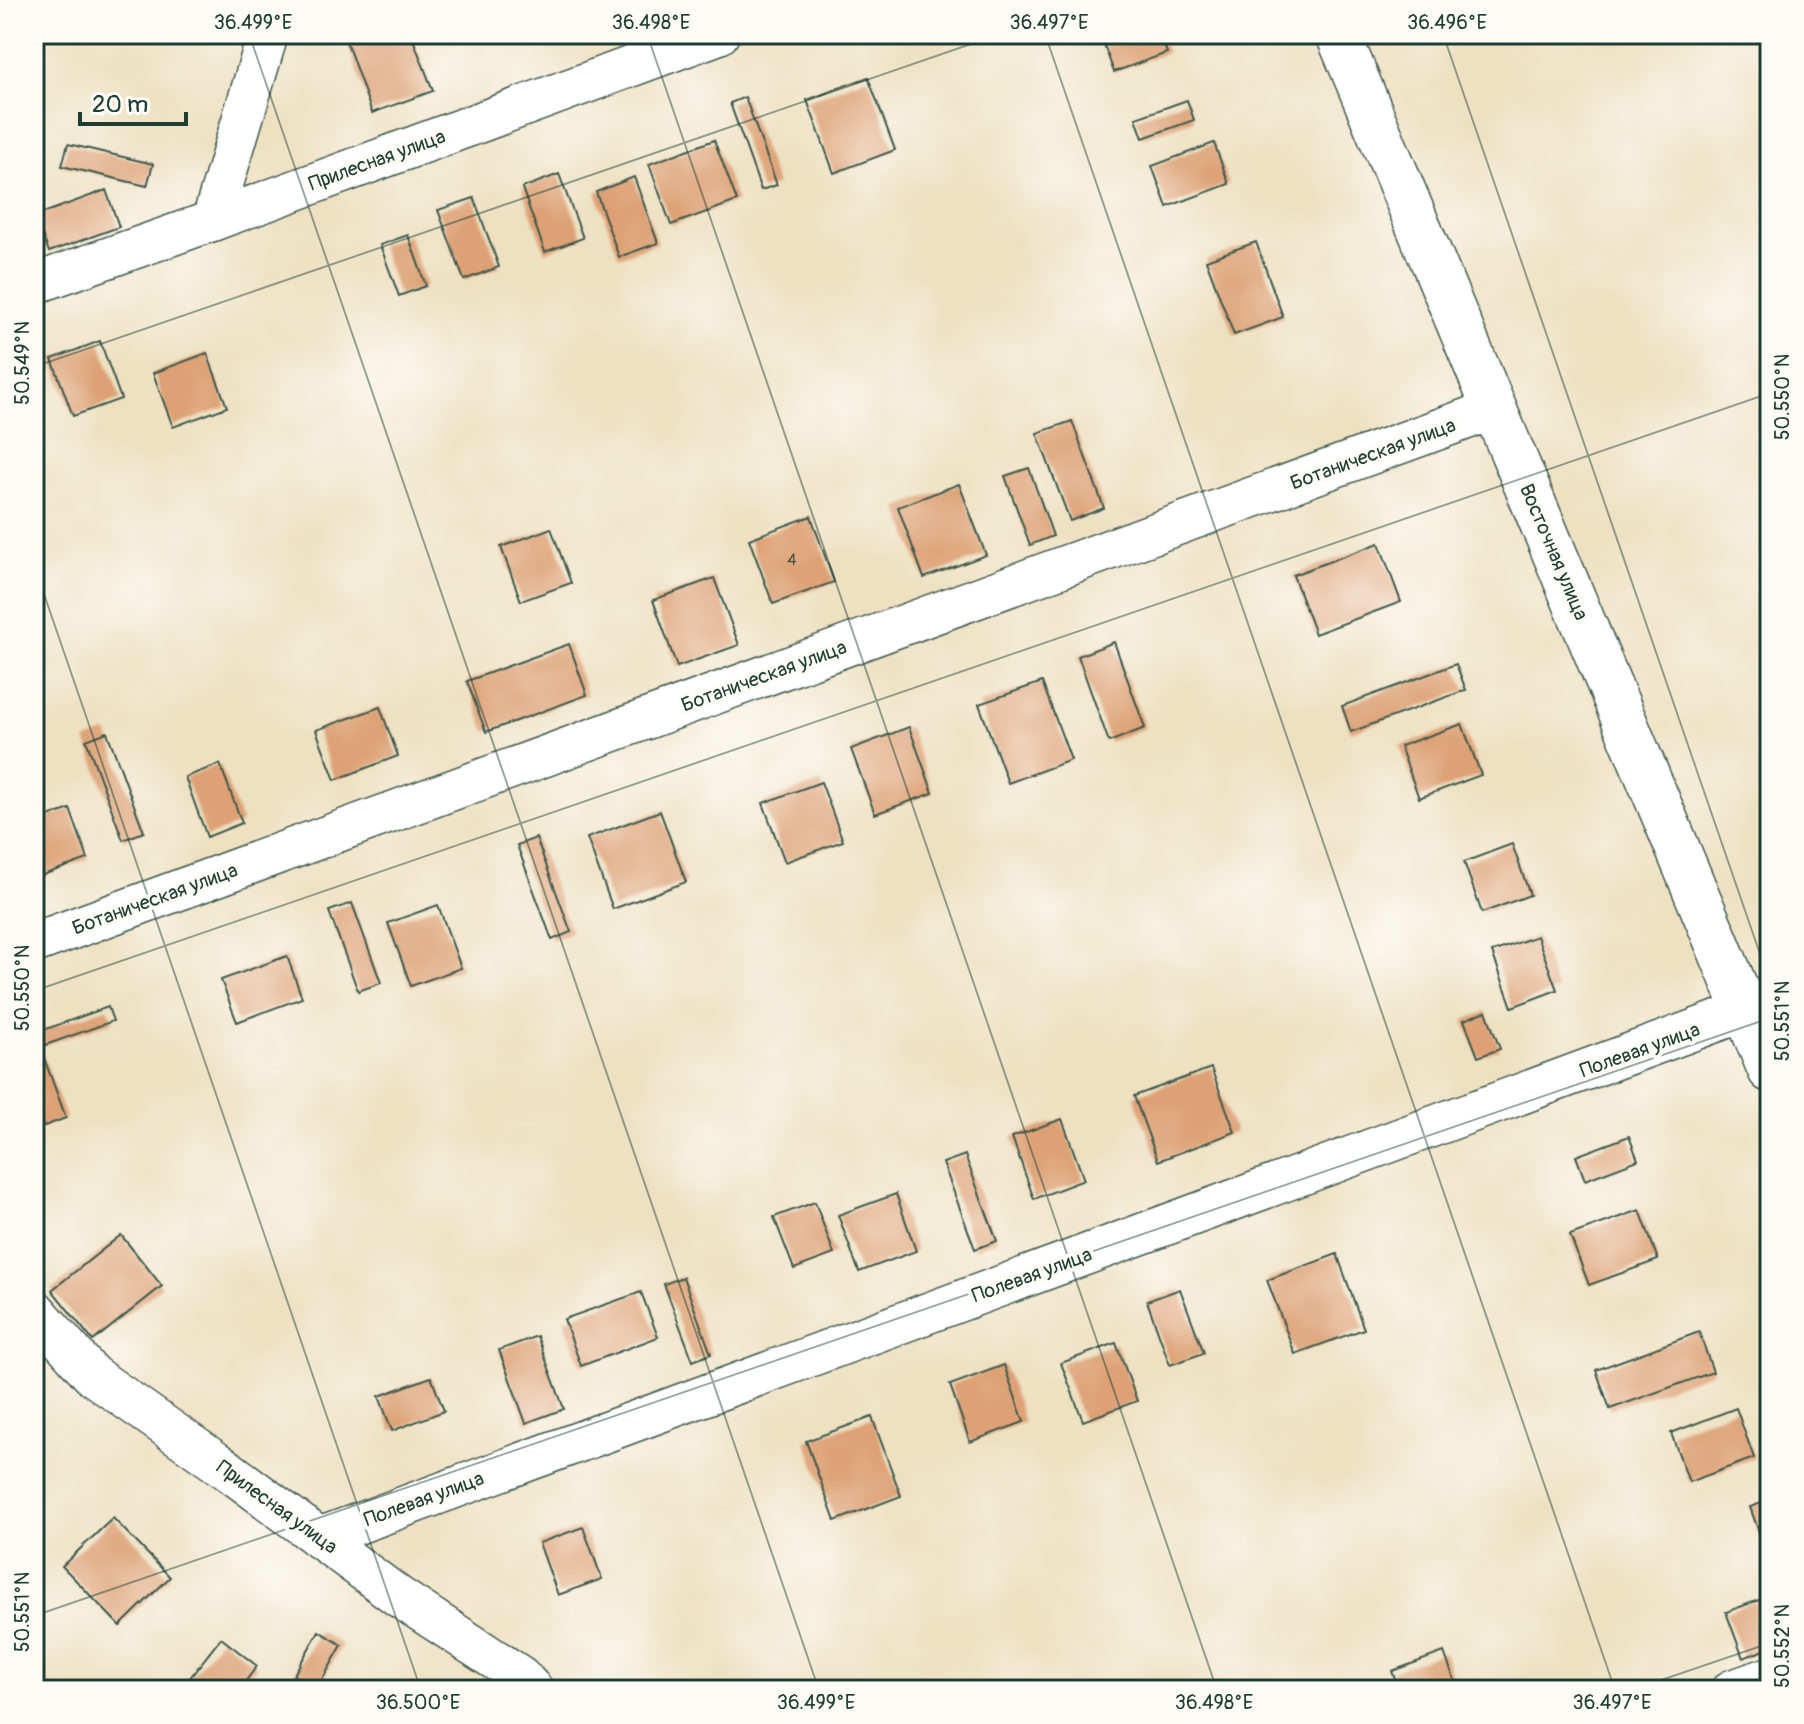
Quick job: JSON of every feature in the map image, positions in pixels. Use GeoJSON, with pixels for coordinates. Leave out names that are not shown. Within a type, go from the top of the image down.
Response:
{"type":"FeatureCollection","features":[{"type":"Feature","properties":{"kind":"street"},"geometry":{"type":"LineString","coordinates":[[212,221],[268,34]]}},
{"type":"Feature","properties":{"kind":"street","name":"Прилесная улица"},"geometry":{"type":"LineString","coordinates":[[34,284],[719,34]]}},
{"type":"Feature","properties":{"kind":"street","name":"Восточная улица"},"geometry":{"type":"LineString","coordinates":[[1338,34],[1770,1070]]}},
{"type":"Feature","properties":{"kind":"street","name":"Ботаническая улица"},"geometry":{"type":"LineString","coordinates":[[34,943],[1494,409]]}},
{"type":"Feature","properties":{"kind":"street","name":"Полевая улица"},"geometry":{"type":"LineString","coordinates":[[319,1538],[1745,1011]]}},
{"type":"Feature","properties":{"kind":"street","name":"Прилесная улица"},"geometry":{"type":"LineString","coordinates":[[34,1309],[92,1375],[399,1597],[520,1676],[533,1690]]}},
{"type":"Feature","properties":{"kind":"street"},"geometry":{"type":"LineString","coordinates":[[1732,1690],[1770,1677]]}},
{"type":"Feature","properties":{"kind":"building"},"geometry":{"type":"Polygon","coordinates":[[[346,34],[411,34],[433,91],[372,113],[346,34]]]}},
{"type":"Feature","properties":{"kind":"building"},"geometry":{"type":"Polygon","coordinates":[[[1100,34],[1160,34],[1167,53],[1114,72],[1100,34]]]}},
{"type":"Feature","properties":{"kind":"building"},"geometry":{"type":"Polygon","coordinates":[[[868,77],[895,150],[834,173],[807,100],[868,77]]]}},
{"type":"Feature","properties":{"kind":"building"},"geometry":{"type":"Polygon","coordinates":[[[745,97],[777,185],[761,190],[730,103],[745,97]]]}},
{"type":"Feature","properties":{"kind":"building"},"geometry":{"type":"Polygon","coordinates":[[[1187,100],[1194,120],[1143,138],[1136,118],[1187,100]]]}},
{"type":"Feature","properties":{"kind":"building"},"geometry":{"type":"Polygon","coordinates":[[[714,140],[737,201],[671,225],[649,164],[714,140]]]}},
{"type":"Feature","properties":{"kind":"building"},"geometry":{"type":"Polygon","coordinates":[[[1214,143],[1229,184],[1167,207],[1152,166],[1214,143]]]}},
{"type":"Feature","properties":{"kind":"building"},"geometry":{"type":"Polygon","coordinates":[[[68,144],[153,164],[147,186],[62,166],[68,144]]]}},
{"type":"Feature","properties":{"kind":"building"},"geometry":{"type":"Polygon","coordinates":[[[559,174],[583,238],[545,252],[522,188],[559,174]]]}},
{"type":"Feature","properties":{"kind":"building"},"geometry":{"type":"Polygon","coordinates":[[[634,177],[658,243],[619,257],[596,192],[634,177]]]}},
{"type":"Feature","properties":{"kind":"building"},"geometry":{"type":"Polygon","coordinates":[[[106,190],[119,227],[49,252],[35,216],[106,190]]]}},
{"type":"Feature","properties":{"kind":"building"},"geometry":{"type":"Polygon","coordinates":[[[474,198],[499,267],[464,280],[438,210],[474,198]]]}},
{"type":"Feature","properties":{"kind":"building"},"geometry":{"type":"Polygon","coordinates":[[[408,235],[426,286],[399,296],[380,245],[408,235]]]}},
{"type":"Feature","properties":{"kind":"building"},"geometry":{"type":"Polygon","coordinates":[[[1256,242],[1283,317],[1234,335],[1206,260],[1256,242]]]}},
{"type":"Feature","properties":{"kind":"building"},"geometry":{"type":"Polygon","coordinates":[[[100,341],[121,399],[73,416],[52,359],[100,341]]]}},
{"type":"Feature","properties":{"kind":"building"},"geometry":{"type":"Polygon","coordinates":[[[207,353],[227,407],[173,427],[153,373],[207,353]]]}},
{"type":"Feature","properties":{"kind":"building"},"geometry":{"type":"Polygon","coordinates":[[[1072,421],[1104,508],[1070,521],[1037,433],[1072,421]]]}},
{"type":"Feature","properties":{"kind":"building"},"geometry":{"type":"Polygon","coordinates":[[[1029,468],[1053,536],[1030,545],[1005,476],[1029,468]]]}},
{"type":"Feature","properties":{"kind":"building"},"geometry":{"type":"Polygon","coordinates":[[[959,484],[986,555],[924,578],[898,507],[959,484]]]}},
{"type":"Feature","properties":{"kind":"building"},"geometry":{"type":"Polygon","coordinates":[[[811,516],[834,582],[773,604],[749,539],[811,516]]]}},
{"type":"Feature","properties":{"kind":"building"},"geometry":{"type":"Polygon","coordinates":[[[551,528],[571,583],[521,601],[501,547],[551,528]]]}},
{"type":"Feature","properties":{"kind":"building"},"geometry":{"type":"Polygon","coordinates":[[[1379,543],[1401,602],[1315,634],[1293,575],[1379,543]]]}},
{"type":"Feature","properties":{"kind":"building"},"geometry":{"type":"Polygon","coordinates":[[[714,578],[739,645],[677,667],[653,600],[714,578]]]}},
{"type":"Feature","properties":{"kind":"building"},"geometry":{"type":"Polygon","coordinates":[[[1114,642],[1145,728],[1109,742],[1078,656],[1114,642]]]}},
{"type":"Feature","properties":{"kind":"building"},"geometry":{"type":"Polygon","coordinates":[[[569,644],[587,695],[486,732],[467,681],[569,644]]]}},
{"type":"Feature","properties":{"kind":"building"},"geometry":{"type":"Polygon","coordinates":[[[1456,664],[1466,690],[1351,732],[1342,706],[1456,664]]]}},
{"type":"Feature","properties":{"kind":"building"},"geometry":{"type":"Polygon","coordinates":[[[1042,682],[1071,760],[1008,783],[979,704],[1042,682]]]}},
{"type":"Feature","properties":{"kind":"building"},"geometry":{"type":"Polygon","coordinates":[[[380,707],[398,756],[335,780],[316,730],[380,707]]]}},
{"type":"Feature","properties":{"kind":"building"},"geometry":{"type":"Polygon","coordinates":[[[1462,724],[1481,775],[1419,798],[1400,746],[1462,724]]]}},
{"type":"Feature","properties":{"kind":"building"},"geometry":{"type":"Polygon","coordinates":[[[909,727],[933,793],[875,814],[851,749],[909,727]]]}},
{"type":"Feature","properties":{"kind":"building"},"geometry":{"type":"Polygon","coordinates":[[[107,732],[144,832],[123,840],[86,740],[107,732]]]}},
{"type":"Feature","properties":{"kind":"building"},"geometry":{"type":"Polygon","coordinates":[[[220,764],[242,823],[207,837],[185,777],[220,764]]]}},
{"type":"Feature","properties":{"kind":"building"},"geometry":{"type":"Polygon","coordinates":[[[821,782],[843,841],[785,862],[763,803],[821,782]]]}},
{"type":"Feature","properties":{"kind":"building"},"geometry":{"type":"Polygon","coordinates":[[[70,809],[88,859],[34,878],[34,822],[70,809]]]}},
{"type":"Feature","properties":{"kind":"building"},"geometry":{"type":"Polygon","coordinates":[[[660,811],[686,882],[613,909],[587,838],[660,811]]]}},
{"type":"Feature","properties":{"kind":"building"},"geometry":{"type":"Polygon","coordinates":[[[536,838],[571,932],[552,940],[517,845],[536,838]]]}},
{"type":"Feature","properties":{"kind":"building"},"geometry":{"type":"Polygon","coordinates":[[[1512,844],[1530,895],[1482,913],[1464,862],[1512,844]]]}},
{"type":"Feature","properties":{"kind":"building"},"geometry":{"type":"Polygon","coordinates":[[[352,903],[381,983],[358,991],[329,911],[352,903]]]}},
{"type":"Feature","properties":{"kind":"building"},"geometry":{"type":"Polygon","coordinates":[[[438,905],[461,968],[411,986],[388,923],[438,905]]]}},
{"type":"Feature","properties":{"kind":"building"},"geometry":{"type":"Polygon","coordinates":[[[1537,936],[1557,990],[1512,1007],[1492,952],[1537,936]]]}},
{"type":"Feature","properties":{"kind":"building"},"geometry":{"type":"Polygon","coordinates":[[[287,956],[302,998],[237,1022],[221,980],[287,956]]]}},
{"type":"Feature","properties":{"kind":"building"},"geometry":{"type":"Polygon","coordinates":[[[108,1007],[113,1021],[40,1047],[35,1033],[108,1007]]]}},
{"type":"Feature","properties":{"kind":"building"},"geometry":{"type":"Polygon","coordinates":[[[1486,1011],[1500,1049],[1478,1057],[1464,1020],[1486,1011]]]}},
{"type":"Feature","properties":{"kind":"building"},"geometry":{"type":"Polygon","coordinates":[[[40,1047],[66,1118],[34,1130],[34,1049],[40,1047]]]}},
{"type":"Feature","properties":{"kind":"building"},"geometry":{"type":"Polygon","coordinates":[[[1211,1068],[1235,1132],[1158,1161],[1134,1096],[1211,1068]]]}},
{"type":"Feature","properties":{"kind":"building"},"geometry":{"type":"Polygon","coordinates":[[[1062,1119],[1084,1180],[1034,1199],[1012,1137],[1062,1119]]]}},
{"type":"Feature","properties":{"kind":"building"},"geometry":{"type":"Polygon","coordinates":[[[1629,1136],[1638,1160],[1585,1180],[1576,1156],[1629,1136]]]}},
{"type":"Feature","properties":{"kind":"building"},"geometry":{"type":"Polygon","coordinates":[[[965,1155],[997,1241],[975,1249],[943,1163],[965,1155]]]}},
{"type":"Feature","properties":{"kind":"building"},"geometry":{"type":"Polygon","coordinates":[[[896,1194],[916,1251],[859,1272],[838,1215],[896,1194]]]}},
{"type":"Feature","properties":{"kind":"building"},"geometry":{"type":"Polygon","coordinates":[[[815,1202],[834,1254],[794,1269],[774,1217],[815,1202]]]}},
{"type":"Feature","properties":{"kind":"building"},"geometry":{"type":"Polygon","coordinates":[[[1640,1210],[1658,1260],[1589,1285],[1570,1235],[1640,1210]]]}},
{"type":"Feature","properties":{"kind":"building"},"geometry":{"type":"Polygon","coordinates":[[[121,1235],[162,1286],[93,1341],[52,1290],[121,1235]]]}},
{"type":"Feature","properties":{"kind":"building"},"geometry":{"type":"Polygon","coordinates":[[[1337,1254],[1364,1329],[1295,1354],[1267,1280],[1337,1254]]]}},
{"type":"Feature","properties":{"kind":"building"},"geometry":{"type":"Polygon","coordinates":[[[683,1277],[711,1354],[693,1361],[664,1284],[683,1277]]]}},
{"type":"Feature","properties":{"kind":"building"},"geometry":{"type":"Polygon","coordinates":[[[1180,1289],[1204,1353],[1170,1365],[1147,1301],[1180,1289]]]}},
{"type":"Feature","properties":{"kind":"building"},"geometry":{"type":"Polygon","coordinates":[[[641,1292],[658,1337],[581,1366],[564,1319],[641,1292]]]}},
{"type":"Feature","properties":{"kind":"building"},"geometry":{"type":"Polygon","coordinates":[[[1699,1332],[1713,1372],[1610,1409],[1596,1370],[1699,1332]]]}},
{"type":"Feature","properties":{"kind":"building"},"geometry":{"type":"Polygon","coordinates":[[[537,1336],[564,1409],[526,1423],[499,1350],[537,1336]]]}},
{"type":"Feature","properties":{"kind":"building"},"geometry":{"type":"Polygon","coordinates":[[[1116,1343],[1137,1401],[1083,1421],[1061,1363],[1116,1343]]]}},
{"type":"Feature","properties":{"kind":"building"},"geometry":{"type":"Polygon","coordinates":[[[1004,1365],[1024,1422],[970,1442],[950,1385],[1004,1365]]]}},
{"type":"Feature","properties":{"kind":"building"},"geometry":{"type":"Polygon","coordinates":[[[431,1377],[444,1411],[392,1431],[379,1396],[431,1377]]]}},
{"type":"Feature","properties":{"kind":"building"},"geometry":{"type":"Polygon","coordinates":[[[1736,1408],[1754,1458],[1689,1482],[1671,1433],[1736,1408]]]}},
{"type":"Feature","properties":{"kind":"building"},"geometry":{"type":"Polygon","coordinates":[[[872,1417],[901,1496],[835,1521],[806,1441],[872,1417]]]}},
{"type":"Feature","properties":{"kind":"building"},"geometry":{"type":"Polygon","coordinates":[[[1770,1500],[1770,1544],[1764,1546],[1750,1507],[1770,1500]]]}},
{"type":"Feature","properties":{"kind":"building"},"geometry":{"type":"Polygon","coordinates":[[[113,1518],[170,1577],[120,1626],[62,1566],[113,1518]]]}},
{"type":"Feature","properties":{"kind":"building"},"geometry":{"type":"Polygon","coordinates":[[[583,1527],[602,1579],[558,1595],[539,1543],[583,1527]]]}},
{"type":"Feature","properties":{"kind":"building"},"geometry":{"type":"Polygon","coordinates":[[[1770,1596],[1770,1648],[1743,1658],[1726,1612],[1770,1596]]]}},
{"type":"Feature","properties":{"kind":"building"},"geometry":{"type":"Polygon","coordinates":[[[319,1631],[342,1645],[317,1689],[293,1676],[319,1631]]]}},
{"type":"Feature","properties":{"kind":"building"},"geometry":{"type":"Polygon","coordinates":[[[221,1638],[257,1666],[239,1690],[182,1688],[221,1638]]]}},
{"type":"Feature","properties":{"kind":"building"},"geometry":{"type":"Polygon","coordinates":[[[1444,1652],[1458,1690],[1399,1690],[1392,1671],[1444,1652]]]}}]}
